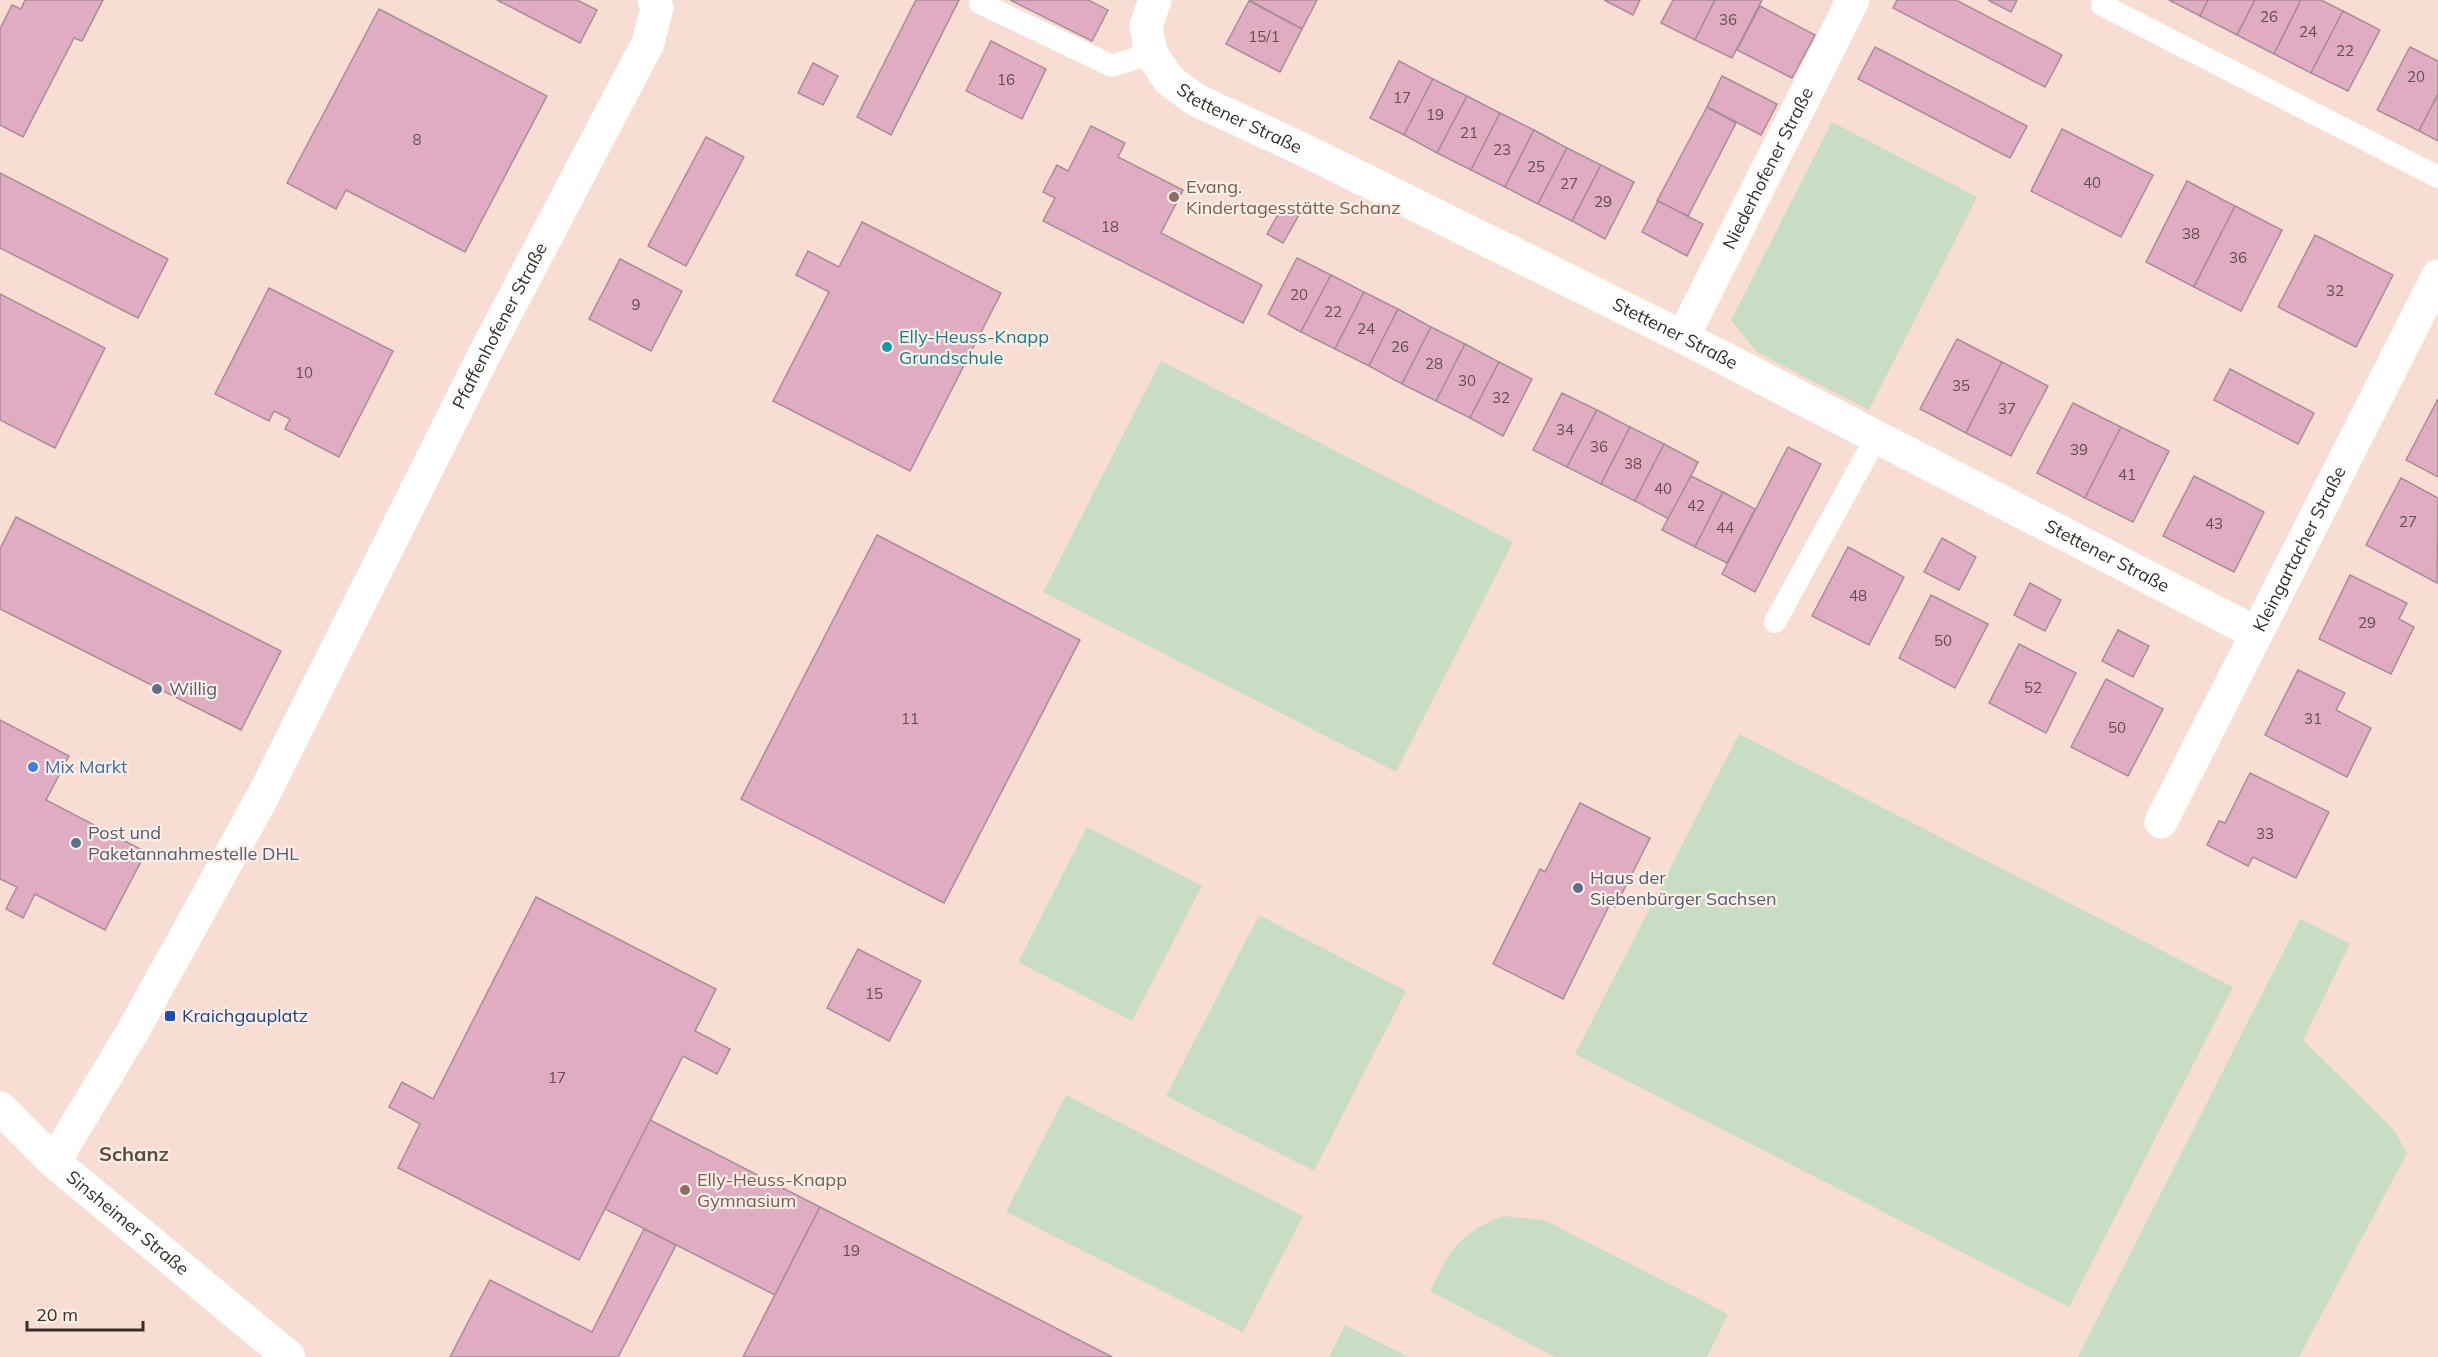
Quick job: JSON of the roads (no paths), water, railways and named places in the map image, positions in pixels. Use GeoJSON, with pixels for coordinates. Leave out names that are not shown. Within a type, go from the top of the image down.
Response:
{"type":"FeatureCollection","features":[{"type":"Feature","properties":{"kind":"street","name":"Pfaffenhofener Straße"},"geometry":{"type":"LineString","coordinates":[[54,1162],[133,1031],[217,882],[484,355],[648,43],[657,8],[654,0]]}},
{"type":"Feature","properties":{"kind":"street","name":"Stettener Straße"},"geometry":{"type":"LineString","coordinates":[[1155,0],[1146,26],[1151,53],[1170,80],[1196,100],[1302,149],[1683,337],[2256,633]]}},
{"type":"Feature","properties":{"kind":"street","name":"Niederhofener Straße"},"geometry":{"type":"LineString","coordinates":[[1683,337],[1853,0]]}},
{"type":"Feature","properties":{"kind":"street","name":"Kleingartacher Straße"},"geometry":{"type":"LineString","coordinates":[[2161,822],[2438,276]]}},
{"type":"Feature","properties":{"kind":"street","name":"Sinsheimer Straße"},"geometry":{"type":"LineString","coordinates":[[0,1108],[54,1162],[290,1357]]}},
{"type":"Feature","properties":{"kind":"lane"},"geometry":{"type":"LineString","coordinates":[[980,3],[1112,66],[1151,53]]}},
{"type":"Feature","properties":{"kind":"lane"},"geometry":{"type":"LineString","coordinates":[[2102,5],[2438,177]]}},
{"type":"Feature","properties":{"kind":"lane"},"geometry":{"type":"LineString","coordinates":[[1775,622],[1876,438]]}},
{"type":"Feature","properties":{"kind":"place","name":"Evang. Kindertagesstätte Schanz"},"geometry":{"type":"Point","coordinates":[1174,197]}},
{"type":"Feature","properties":{"kind":"place","name":"Elly-Heuss-Knapp Grundschule"},"geometry":{"type":"Point","coordinates":[887,347]}},
{"type":"Feature","properties":{"kind":"place","name":"Willig"},"geometry":{"type":"Point","coordinates":[157,689]}},
{"type":"Feature","properties":{"kind":"place","name":"Mix Markt"},"geometry":{"type":"Point","coordinates":[33,767]}},
{"type":"Feature","properties":{"kind":"place","name":"Post und Paketannahmestelle DHL"},"geometry":{"type":"Point","coordinates":[76,843]}},
{"type":"Feature","properties":{"kind":"place","name":"Haus der Siebenbürger Sachsen"},"geometry":{"type":"Point","coordinates":[1578,888]}},
{"type":"Feature","properties":{"kind":"place","name":"Kraichgauplatz"},"geometry":{"type":"Point","coordinates":[170,1016]}},
{"type":"Feature","properties":{"kind":"place","name":"Elly-Heuss-Knapp Gymnasium"},"geometry":{"type":"Point","coordinates":[685,1190]}},
{"type":"Feature","properties":{"kind":"district","name":"Schanz"},"geometry":{"type":"Point","coordinates":[134,1154]}}]}
